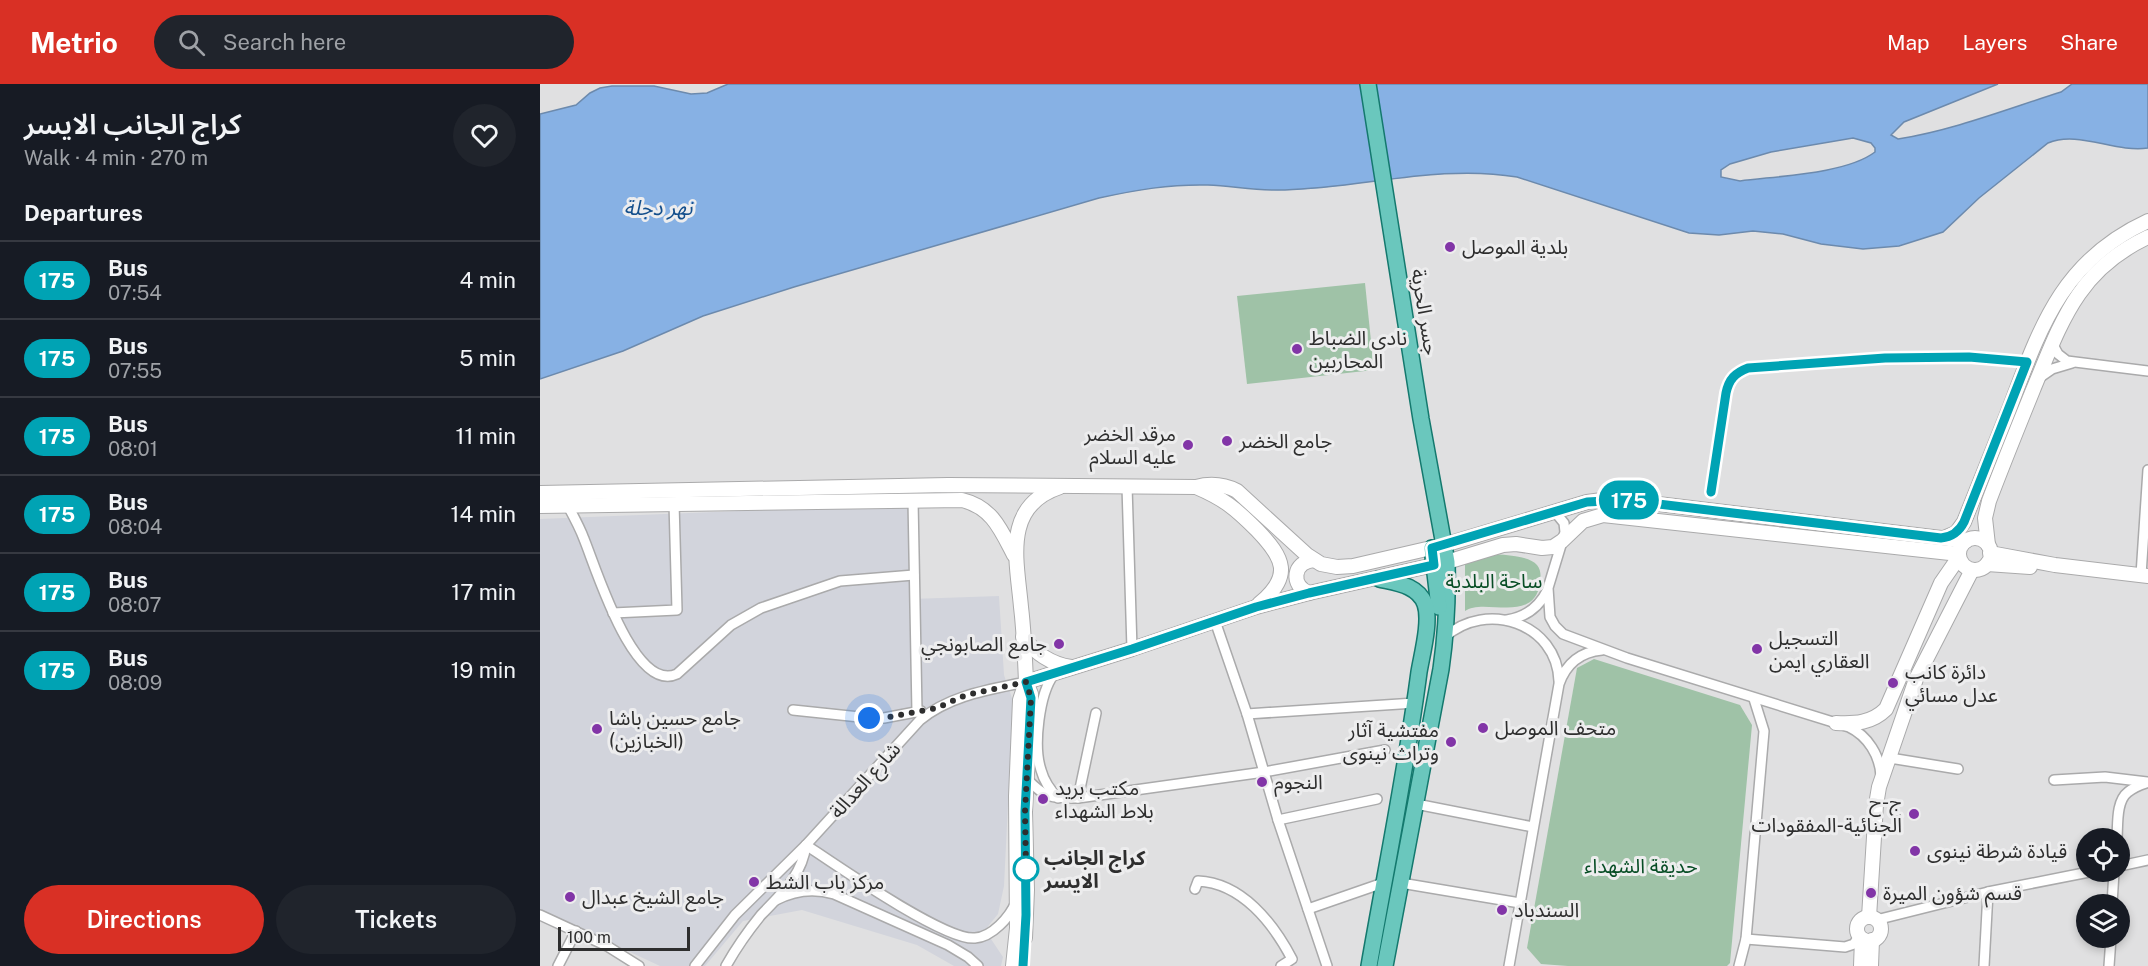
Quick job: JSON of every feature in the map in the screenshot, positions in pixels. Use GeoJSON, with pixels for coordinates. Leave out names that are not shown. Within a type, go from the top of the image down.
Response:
{"type":"FeatureCollection","features":[{"type":"Feature","properties":{"kind":"main road","name":"جسر الحرية"},"geometry":{"type":"LineString","coordinates":[[1368,84],[1421,419],[1441,564],[1440,613],[1446,630]]}},
{"type":"Feature","properties":{"kind":"main road"},"geometry":{"type":"LineString","coordinates":[[540,493],[949,492],[1065,485],[1196,487],[1221,485],[1237,491],[1293,544],[1314,560],[1329,566],[1345,567],[1438,547],[1595,500],[1617,499],[1941,538],[1951,536],[1961,527],[2027,362],[2066,285],[2096,253],[2112,240],[2148,221]]}},
{"type":"Feature","properties":{"kind":"main road"},"geometry":{"type":"LineString","coordinates":[[1941,538],[1961,551],[1965,567],[1972,570],[1980,569],[1988,554],[1986,512],[2005,459],[2068,309],[2090,279],[2123,250],[2148,237]]}},
{"type":"Feature","properties":{"kind":"main road"},"geometry":{"type":"LineString","coordinates":[[2049,315],[2062,321]]}},
{"type":"Feature","properties":{"kind":"main road"},"geometry":{"type":"LineString","coordinates":[[1991,454],[2005,459]]}},
{"type":"Feature","properties":{"kind":"main road"},"geometry":{"type":"LineString","coordinates":[[1023,966],[1026,915],[1025,821],[1031,698],[1026,682],[1016,557],[1017,533],[1026,512],[1043,495],[1065,485]]}},
{"type":"Feature","properties":{"kind":"main road"},"geometry":{"type":"LineString","coordinates":[[1196,487],[1223,499],[1237,510],[1277,554],[1281,569],[1278,584],[1274,591],[1256,607]]}},
{"type":"Feature","properties":{"kind":"main road"},"geometry":{"type":"LineString","coordinates":[[540,506],[913,500],[949,492],[986,510],[997,523],[1016,557]]}},
{"type":"Feature","properties":{"kind":"main road"},"geometry":{"type":"LineString","coordinates":[[1026,682],[1256,607],[1309,593],[1441,564],[1503,545],[1516,544],[1547,548],[1562,541],[1583,521],[1610,514],[1961,551]]}},
{"type":"Feature","properties":{"kind":"main road"},"geometry":{"type":"LineString","coordinates":[[1836,723],[1870,720],[1886,709],[1941,583],[1961,551],[1977,538],[1988,554],[2045,568],[2055,565],[2145,575]]}},
{"type":"Feature","properties":{"kind":"main road"},"geometry":{"type":"LineString","coordinates":[[1309,593],[1304,591],[1297,582],[1296,572],[1303,563],[1314,560]]}},
{"type":"Feature","properties":{"kind":"main road"},"geometry":{"type":"LineString","coordinates":[[1873,918],[1875,814],[1879,787],[1916,679],[1972,570]]}},
{"type":"Feature","properties":{"kind":"main road"},"geometry":{"type":"LineString","coordinates":[[1369,966],[1415,703],[1427,617],[1425,605],[1410,587],[1379,579]]}},
{"type":"Feature","properties":{"kind":"main road"},"geometry":{"type":"LineString","coordinates":[[1385,966],[1446,630]]}},
{"type":"Feature","properties":{"kind":"main road"},"geometry":{"type":"LineString","coordinates":[[1023,637],[1045,658],[1073,667]]}},
{"type":"Feature","properties":{"kind":"main road"},"geometry":{"type":"LineString","coordinates":[[1013,966],[1017,894],[1016,796],[1020,700],[1026,682]]}},
{"type":"Feature","properties":{"kind":"main road"},"geometry":{"type":"LineString","coordinates":[[1865,938],[1876,938],[1880,931],[1879,923],[1873,918],[1863,918],[1858,923],[1857,930],[1865,938],[1871,966]]}},
{"type":"Feature","properties":{"kind":"main road"},"geometry":{"type":"LineString","coordinates":[[1861,966],[1865,938]]}},
{"type":"Feature","properties":{"kind":"street"},"geometry":{"type":"LineString","coordinates":[[2052,343],[2058,354],[2072,363]]}},
{"type":"Feature","properties":{"kind":"street"},"geometry":{"type":"LineString","coordinates":[[1711,492],[1728,383],[1738,372],[1748,368],[1885,358],[1969,357],[2027,362]]}},
{"type":"Feature","properties":{"kind":"street"},"geometry":{"type":"LineString","coordinates":[[2038,379],[2052,369],[2072,363],[2148,371]]}},
{"type":"Feature","properties":{"kind":"street"},"geometry":{"type":"LineString","coordinates":[[2145,575],[2148,470]]}},
{"type":"Feature","properties":{"kind":"street"},"geometry":{"type":"LineString","coordinates":[[1127,486],[1132,649]]}},
{"type":"Feature","properties":{"kind":"street"},"geometry":{"type":"LineString","coordinates":[[913,500],[917,712]]}},
{"type":"Feature","properties":{"kind":"street"},"geometry":{"type":"LineString","coordinates":[[613,613],[677,610],[674,503]]}},
{"type":"Feature","properties":{"kind":"street"},"geometry":{"type":"LineString","coordinates":[[568,506],[626,639],[643,663],[656,674],[670,678],[685,668],[731,625],[761,608],[840,581],[914,575]]}},
{"type":"Feature","properties":{"kind":"street"},"geometry":{"type":"LineString","coordinates":[[1504,621],[1523,616],[1544,597],[1565,532],[1564,523],[1555,512]]}},
{"type":"Feature","properties":{"kind":"street"},"geometry":{"type":"LineString","coordinates":[[1548,588],[1550,617],[1559,630],[1567,636],[1754,699],[1836,723],[1859,733],[1871,745],[1880,768],[1879,787]]}},
{"type":"Feature","properties":{"kind":"street"},"geometry":{"type":"LineString","coordinates":[[1446,630],[1478,620],[1504,621],[1527,627],[1545,641],[1556,662],[1559,684]]}},
{"type":"Feature","properties":{"kind":"street"},"geometry":{"type":"LineString","coordinates":[[1215,621],[1327,966]]}},
{"type":"Feature","properties":{"kind":"street"},"geometry":{"type":"LineString","coordinates":[[1509,966],[1559,684],[1572,662],[1586,653],[1603,650]]}},
{"type":"Feature","properties":{"kind":"street"},"geometry":{"type":"LineString","coordinates":[[1055,673],[1042,697],[1038,754],[1044,778],[1058,798]]}},
{"type":"Feature","properties":{"kind":"street","name":"شارع العدالة"},"geometry":{"type":"LineString","coordinates":[[695,966],[735,915],[806,845],[912,728],[937,708],[966,695],[1026,682]]}},
{"type":"Feature","properties":{"kind":"street"},"geometry":{"type":"LineString","coordinates":[[1739,966],[1746,939],[1764,731],[1754,699]]}},
{"type":"Feature","properties":{"kind":"street"},"geometry":{"type":"LineString","coordinates":[[1247,714],[1415,703]]}},
{"type":"Feature","properties":{"kind":"street"},"geometry":{"type":"LineString","coordinates":[[793,710],[884,718],[937,708]]}},
{"type":"Feature","properties":{"kind":"street"},"geometry":{"type":"LineString","coordinates":[[1078,798],[1096,713]]}},
{"type":"Feature","properties":{"kind":"street"},"geometry":{"type":"LineString","coordinates":[[1027,778],[1042,794],[1058,798],[1078,798],[1264,772],[1385,750]]}},
{"type":"Feature","properties":{"kind":"street"},"geometry":{"type":"LineString","coordinates":[[1890,758],[1958,769]]}},
{"type":"Feature","properties":{"kind":"street"},"geometry":{"type":"LineString","coordinates":[[2054,780],[2105,777],[2147,782]]}},
{"type":"Feature","properties":{"kind":"street"},"geometry":{"type":"LineString","coordinates":[[2118,828],[2119,809],[2123,798],[2128,792],[2147,782]]}},
{"type":"Feature","properties":{"kind":"street"},"geometry":{"type":"LineString","coordinates":[[1278,820],[1377,799]]}},
{"type":"Feature","properties":{"kind":"street"},"geometry":{"type":"LineString","coordinates":[[1416,804],[1533,828]]}},
{"type":"Feature","properties":{"kind":"street"},"geometry":{"type":"LineString","coordinates":[[726,966],[751,927],[798,872],[806,845],[890,899],[962,937],[981,937],[998,926],[1012,910],[1017,894]]}},
{"type":"Feature","properties":{"kind":"street"},"geometry":{"type":"LineString","coordinates":[[2130,864],[2148,860]]}},
{"type":"Feature","properties":{"kind":"street"},"geometry":{"type":"LineString","coordinates":[[1873,918],[2076,875]]}},
{"type":"Feature","properties":{"kind":"street"},"geometry":{"type":"LineString","coordinates":[[1194,889],[1198,881],[1212,882],[1253,905],[1274,927],[1292,959],[1281,966]]}},
{"type":"Feature","properties":{"kind":"street"},"geometry":{"type":"LineString","coordinates":[[1308,909],[1383,883]]}},
{"type":"Feature","properties":{"kind":"street"},"geometry":{"type":"LineString","coordinates":[[1401,883],[1520,903]]}},
{"type":"Feature","properties":{"kind":"street"},"geometry":{"type":"LineString","coordinates":[[776,900],[800,891],[834,894],[948,945],[978,966]]}},
{"type":"Feature","properties":{"kind":"street"},"geometry":{"type":"LineString","coordinates":[[1984,966],[1988,892]]}},
{"type":"Feature","properties":{"kind":"street"},"geometry":{"type":"LineString","coordinates":[[540,915],[620,953],[639,966]]}},
{"type":"Feature","properties":{"kind":"street"},"geometry":{"type":"LineString","coordinates":[[558,966],[576,932]]}},
{"type":"Feature","properties":{"kind":"street"},"geometry":{"type":"LineString","coordinates":[[1746,939],[1845,947],[1865,938]]}},
{"type":"Feature","properties":{"kind":"street"},"geometry":{"type":"LineString","coordinates":[[2109,966],[2110,948]]}},
{"type":"Feature","properties":{"kind":"shaded area"},"geometry":{"type":"Polygon","coordinates":[[[910,504],[911,599],[999,596],[1004,675],[1013,701],[1004,886],[998,914],[985,930],[1003,957],[1001,966],[954,966],[917,945],[802,910],[743,921],[705,966],[660,966],[540,910],[540,519],[910,504]]]}},
{"type":"Feature","properties":{"kind":"green space"},"geometry":{"type":"Polygon","coordinates":[[[1365,283],[1374,370],[1247,384],[1237,296],[1365,283]]]}},
{"type":"Feature","properties":{"kind":"green space","name":"ساحة البلدية"},"geometry":{"type":"Polygon","coordinates":[[[1465,554],[1514,556],[1531,561],[1537,565],[1540,573],[1536,596],[1528,603],[1518,607],[1483,607],[1465,611],[1465,554]]]}},
{"type":"Feature","properties":{"kind":"green space","name":"حديقة الشهداء"},"geometry":{"type":"Polygon","coordinates":[[[1594,659],[1740,705],[1752,725],[1730,963],[1727,966],[1541,964],[1527,948],[1577,668],[1594,659]]]}},
{"type":"Feature","properties":{"kind":"water","name":"نهر دجلة"},"geometry":{"type":"Polygon","coordinates":[[[728,84],[1998,84],[1904,122],[1891,135],[1898,139],[1980,118],[2061,92],[2072,84],[2148,84],[2148,148],[2123,148],[2072,139],[2048,143],[1979,198],[1943,232],[1899,246],[1863,249],[1821,244],[1783,234],[1753,231],[1719,235],[1689,233],[1517,177],[1488,174],[1430,175],[1285,190],[1208,185],[1153,188],[1099,198],[794,287],[703,316],[623,351],[540,379],[540,114],[576,105],[590,93],[612,86],[654,86],[691,94],[707,93],[728,84]],[[1853,138],[1771,152],[1730,164],[1721,170],[1721,177],[1740,181],[1829,170],[1847,165],[1875,152],[1871,143],[1853,138]]]}},
{"type":"Feature","properties":{"kind":"bus line","name":"175"},"geometry":{"type":"LineString","coordinates":[[1023,966],[1027,890],[1025,812],[1031,698],[1026,682],[1256,607],[1434,565],[1432,548],[1595,500],[1625,500],[1946,538],[1956,533],[1964,522],[2027,362],[1969,357],[1885,358],[1748,368],[1738,372],[1728,383],[1711,492]]}},
{"type":"Feature","properties":{"kind":"place","name":"بلدية الموصل"},"geometry":{"type":"Point","coordinates":[1450,247]}},
{"type":"Feature","properties":{"kind":"place","name":"نادي الضباط المحاربين"},"geometry":{"type":"Point","coordinates":[1297,349]}},
{"type":"Feature","properties":{"kind":"place","name":"جامع الخضر"},"geometry":{"type":"Point","coordinates":[1227,441]}},
{"type":"Feature","properties":{"kind":"place","name":"مرقد الخضر عليه السلام"},"geometry":{"type":"Point","coordinates":[1188,445]}},
{"type":"Feature","properties":{"kind":"place","name":"جامع الصابونجي"},"geometry":{"type":"Point","coordinates":[1059,644]}},
{"type":"Feature","properties":{"kind":"place","name":"التسجيل العقاري ايمن"},"geometry":{"type":"Point","coordinates":[1757,649]}},
{"type":"Feature","properties":{"kind":"place","name":"دائرة كانب عدل مسائي"},"geometry":{"type":"Point","coordinates":[1893,683]}},
{"type":"Feature","properties":{"kind":"place","name":"متحف الموصل"},"geometry":{"type":"Point","coordinates":[1483,728]}},
{"type":"Feature","properties":{"kind":"place","name":"جامع حسين باشا (الخبازين)"},"geometry":{"type":"Point","coordinates":[597,729]}},
{"type":"Feature","properties":{"kind":"place","name":"مفتشية آثار وتراث نينوى"},"geometry":{"type":"Point","coordinates":[1451,742]}},
{"type":"Feature","properties":{"kind":"place","name":"النجوم"},"geometry":{"type":"Point","coordinates":[1262,782]}},
{"type":"Feature","properties":{"kind":"place","name":"مكتب بريد بلاط الشهداء"},"geometry":{"type":"Point","coordinates":[1043,799]}},
{"type":"Feature","properties":{"kind":"place","name":"ج-ح الجنائية-المفقودات"},"geometry":{"type":"Point","coordinates":[1914,814]}},
{"type":"Feature","properties":{"kind":"place","name":"قيادة شرطة نينوى"},"geometry":{"type":"Point","coordinates":[1915,851]}},
{"type":"Feature","properties":{"kind":"place","name":"كراج الجانب الايسر"},"geometry":{"type":"Point","coordinates":[1026,869]}},
{"type":"Feature","properties":{"kind":"place","name":"مركز باب الشط"},"geometry":{"type":"Point","coordinates":[754,882]}},
{"type":"Feature","properties":{"kind":"place","name":"قسم شؤون الميرة"},"geometry":{"type":"Point","coordinates":[1871,893]}},
{"type":"Feature","properties":{"kind":"place","name":"جامع الشيخ عبدال"},"geometry":{"type":"Point","coordinates":[570,897]}},
{"type":"Feature","properties":{"kind":"place","name":"السندباد"},"geometry":{"type":"Point","coordinates":[1502,910]}},
{"type":"Feature","properties":{"kind":"route"},"geometry":{"type":"LineString","coordinates":[[869,718],[884,718],[937,708],[966,695],[1026,682],[1031,698],[1025,812],[1026,869]]}}]}
